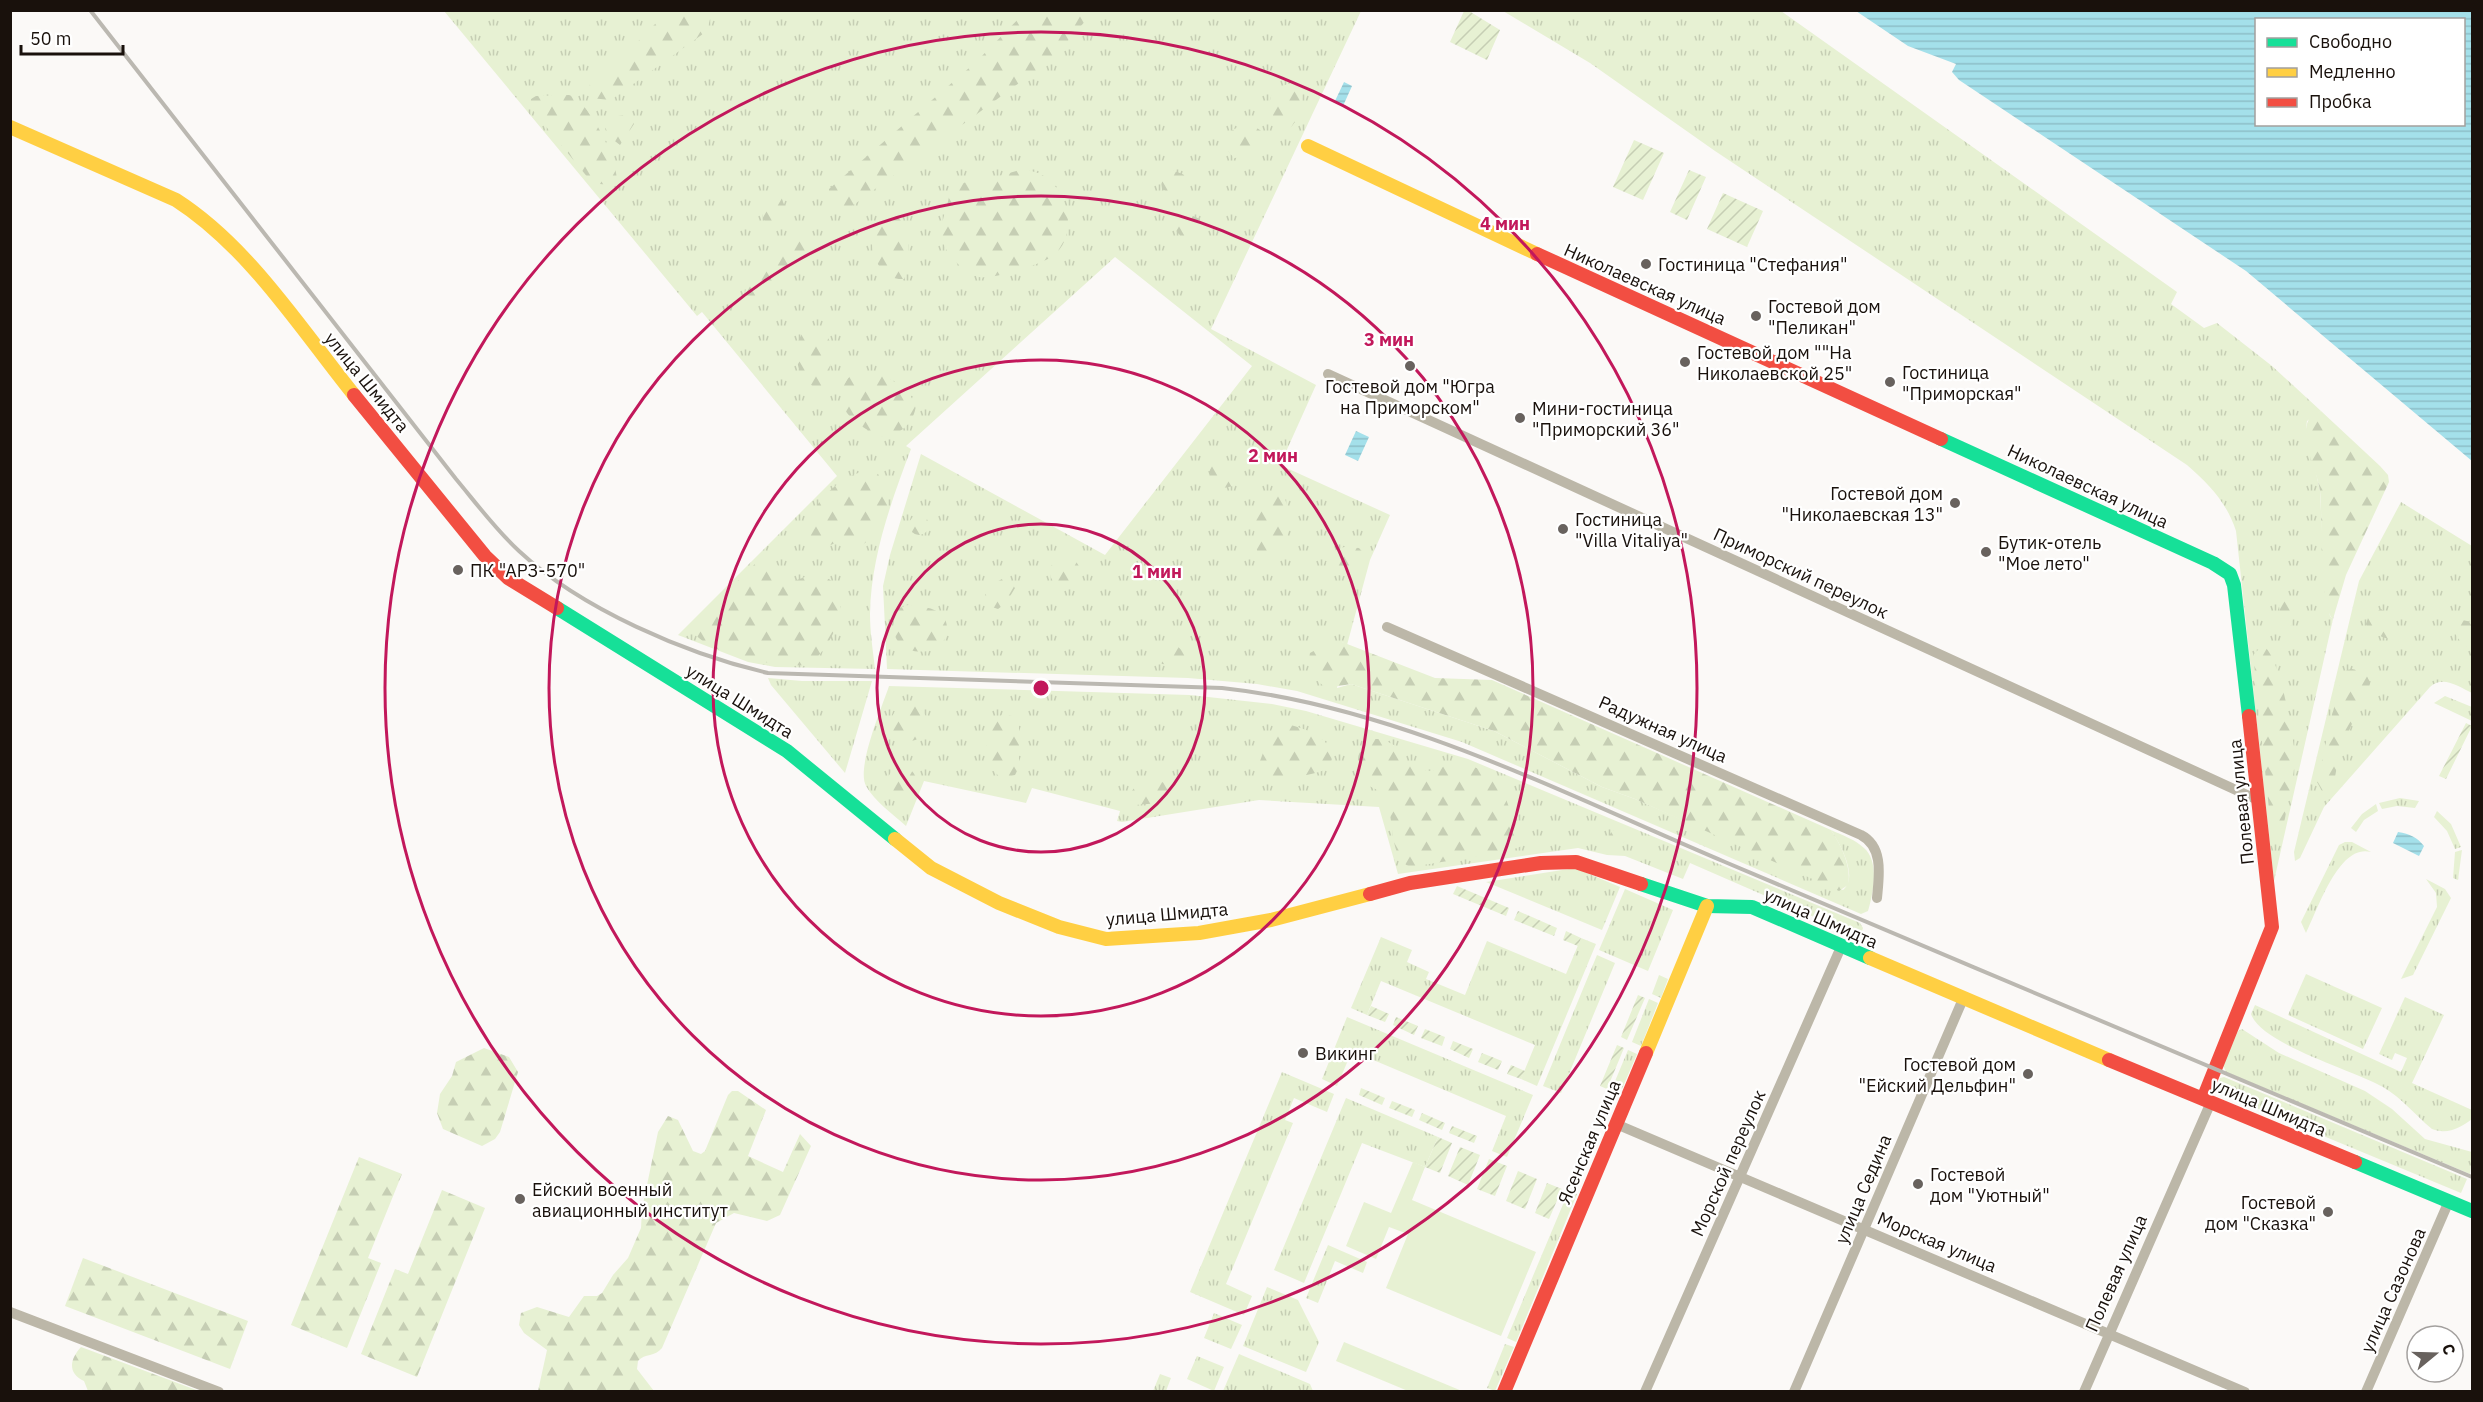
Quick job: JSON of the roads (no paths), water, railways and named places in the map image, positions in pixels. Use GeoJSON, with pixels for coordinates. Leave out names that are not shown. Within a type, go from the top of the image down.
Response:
{"type":"FeatureCollection","features":[{"type":"Feature","properties":{"kind":"street","name":"улица Шмидта"},"geometry":{"type":"LineString","coordinates":[[10,127],[176,200],[193,210],[210,224],[259,276],[422,480],[486,556],[508,578],[787,751],[931,868],[999,903],[1059,927],[1095,937],[1171,935],[1262,922],[1410,883],[1563,861],[1596,868],[1707,906],[1752,907],[1963,999],[2472,1211]]}},
{"type":"Feature","properties":{"kind":"street","name":"Николаевская улица"},"geometry":{"type":"LineString","coordinates":[[1308,146],[1500,238],[2213,563],[2230,574]]}},
{"type":"Feature","properties":{"kind":"street","name":"Приморский переулок"},"geometry":{"type":"LineString","coordinates":[[1328,374],[2259,801]]}},
{"type":"Feature","properties":{"kind":"street","name":"Полевая улица"},"geometry":{"type":"LineString","coordinates":[[2084,1392],[2207,1101],[2234,1020],[2272,927],[2234,585],[2230,574]]}},
{"type":"Feature","properties":{"kind":"street","name":"Радужная улица"},"geometry":{"type":"LineString","coordinates":[[1387,627],[1861,835],[1870,842],[1877,855],[1877,898]]}},
{"type":"Feature","properties":{"kind":"street","name":"Ясенская улица"},"geometry":{"type":"LineString","coordinates":[[1504,1392],[1707,906]]}},
{"type":"Feature","properties":{"kind":"street","name":"Морской переулок"},"geometry":{"type":"LineString","coordinates":[[1645,1392],[1841,947]]}},
{"type":"Feature","properties":{"kind":"street","name":"улица Седина"},"geometry":{"type":"LineString","coordinates":[[1794,1392],[1963,999]]}},
{"type":"Feature","properties":{"kind":"street","name":"Морская улица"},"geometry":{"type":"LineString","coordinates":[[1616,1124],[2245,1392]]}},
{"type":"Feature","properties":{"kind":"street","name":"улица Сазонова"},"geometry":{"type":"LineString","coordinates":[[2367,1392],[2450,1201]]}},
{"type":"Feature","properties":{"kind":"street"},"geometry":{"type":"LineString","coordinates":[[10,1312],[219,1392]]}},
{"type":"Feature","properties":{"kind":"water"},"geometry":{"type":"Polygon","coordinates":[[[1856,11],[2472,11],[2472,461],[2246,271],[1959,80],[1952,72],[1956,64],[1908,46],[1856,11]]]}},
{"type":"Feature","properties":{"kind":"water"},"geometry":{"type":"Polygon","coordinates":[[[1344,82],[1352,86],[1343,106],[1335,101],[1344,82]]]}},
{"type":"Feature","properties":{"kind":"water"},"geometry":{"type":"Polygon","coordinates":[[[1356,431],[1369,437],[1358,461],[1345,455],[1356,431]]]}},
{"type":"Feature","properties":{"kind":"water"},"geometry":{"type":"Polygon","coordinates":[[[2398,832],[2413,836],[2424,846],[2419,856],[2393,843],[2398,832]]]}},
{"type":"Feature","properties":{"kind":"railway"},"geometry":{"type":"LineString","coordinates":[[90,10],[494,525],[519,551],[544,572],[603,610],[636,627],[703,654],[768,673],[1222,688],[1288,698],[1416,733],[1542,782],[1725,862],[2472,1177]]}},
{"type":"Feature","properties":{"kind":"place","name":"Гостиница \"Стефания\""},"geometry":{"type":"Point","coordinates":[1646,264]}},
{"type":"Feature","properties":{"kind":"place","name":"Гостевой дом \"Пеликан\""},"geometry":{"type":"Point","coordinates":[1756,316]}},
{"type":"Feature","properties":{"kind":"place","name":"Гостевой дом \"\"На Николаевской 25\""},"geometry":{"type":"Point","coordinates":[1685,362]}},
{"type":"Feature","properties":{"kind":"place","name":"Гостевой дом \"Югра на Приморском\""},"geometry":{"type":"Point","coordinates":[1410,366]}},
{"type":"Feature","properties":{"kind":"place","name":"Гостиница \"Приморская\""},"geometry":{"type":"Point","coordinates":[1890,382]}},
{"type":"Feature","properties":{"kind":"place","name":"Мини-гостиница \"Приморский 36\""},"geometry":{"type":"Point","coordinates":[1520,418]}},
{"type":"Feature","properties":{"kind":"place","name":"Гостевой дом \"Николаевская 13\""},"geometry":{"type":"Point","coordinates":[1955,503]}},
{"type":"Feature","properties":{"kind":"place","name":"Гостиница \"Villa Vitaliya\""},"geometry":{"type":"Point","coordinates":[1563,529]}},
{"type":"Feature","properties":{"kind":"place","name":"Бутик-отель \"Мое лето\""},"geometry":{"type":"Point","coordinates":[1986,552]}},
{"type":"Feature","properties":{"kind":"place","name":"ПК \"АРЗ-570\""},"geometry":{"type":"Point","coordinates":[458,570]}},
{"type":"Feature","properties":{"kind":"place","name":"Викинг"},"geometry":{"type":"Point","coordinates":[1303,1053]}},
{"type":"Feature","properties":{"kind":"place","name":"Гостевой дом \"Ейский Дельфин\""},"geometry":{"type":"Point","coordinates":[2028,1074]}},
{"type":"Feature","properties":{"kind":"place","name":"Гостевой дом \"Уютный\""},"geometry":{"type":"Point","coordinates":[1918,1184]}},
{"type":"Feature","properties":{"kind":"place","name":"Ейский военный авиационный институт"},"geometry":{"type":"Point","coordinates":[520,1199]}},
{"type":"Feature","properties":{"kind":"place","name":"Гостевой дом \"Сказка\""},"geometry":{"type":"Point","coordinates":[2328,1212]}}]}
